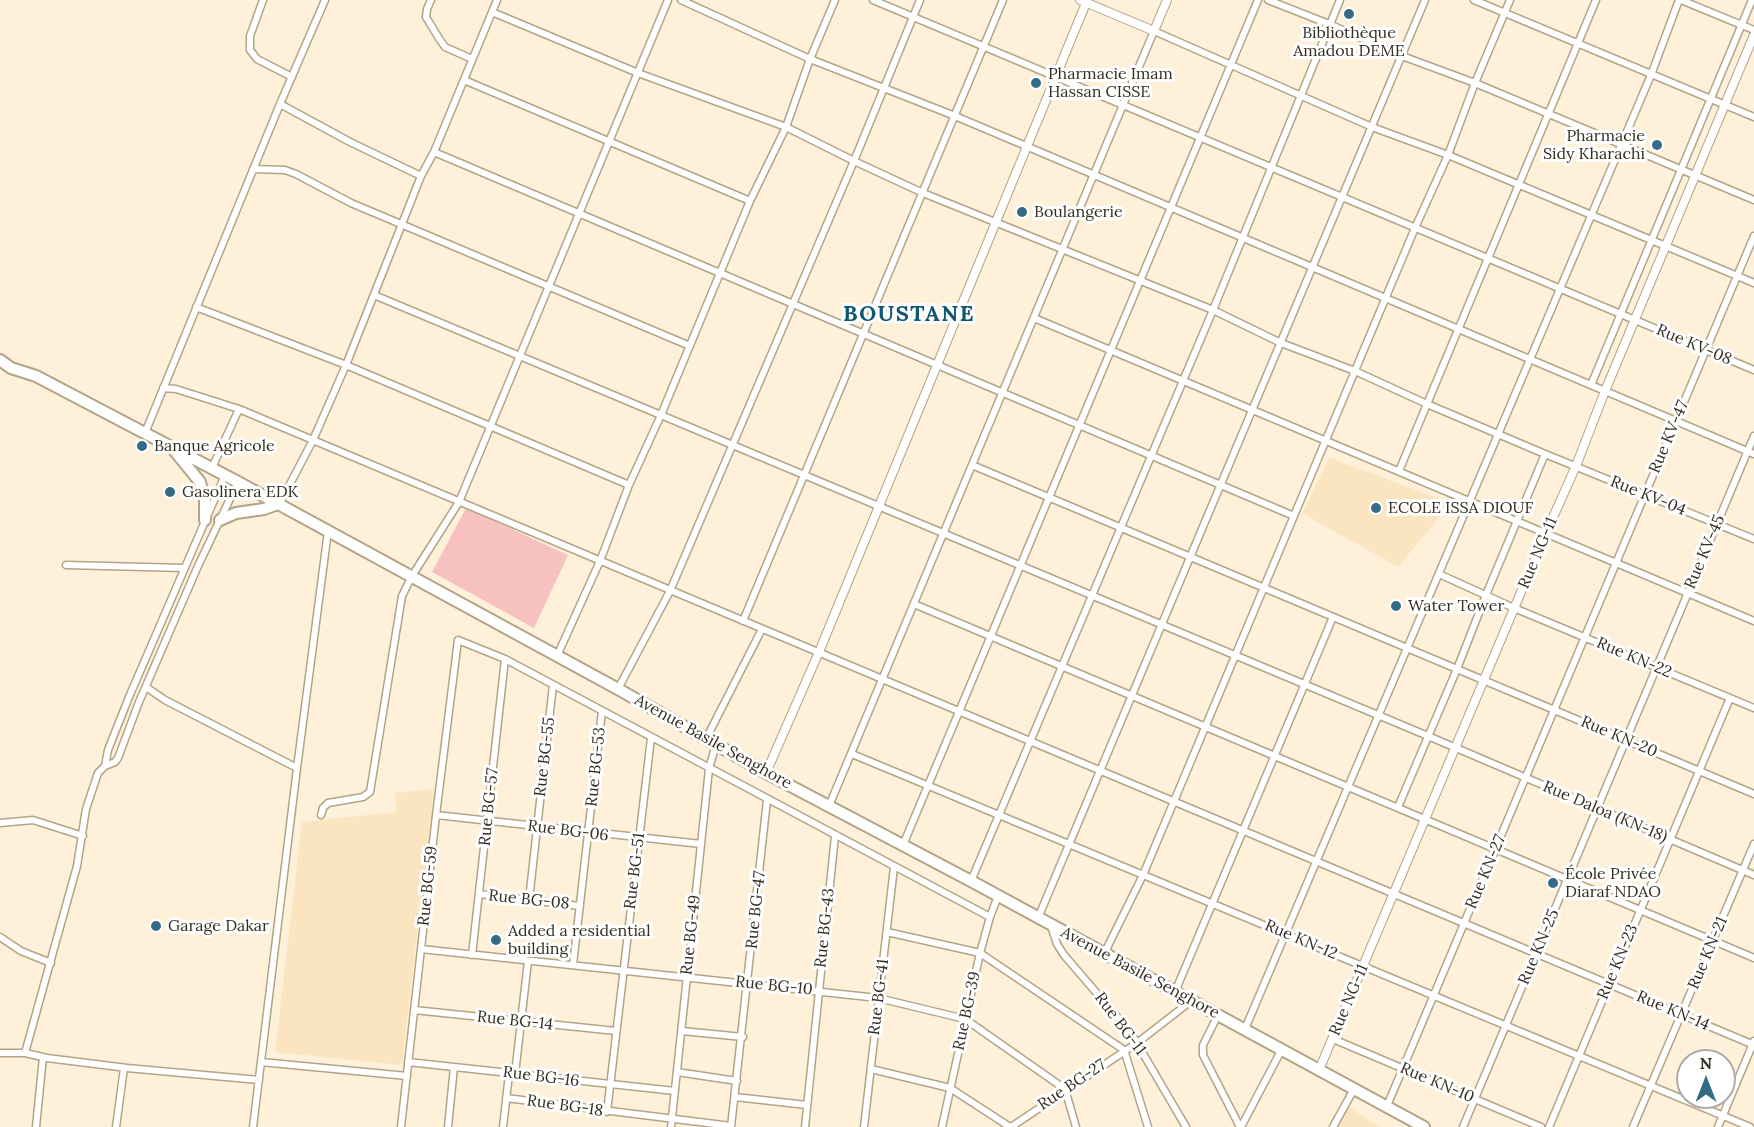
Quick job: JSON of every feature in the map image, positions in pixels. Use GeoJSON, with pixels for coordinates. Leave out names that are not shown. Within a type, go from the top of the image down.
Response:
{"type":"FeatureCollection","features":[{"type":"Feature","properties":{"kind":"highway","name":"Avenue Basile Senghore"},"geometry":{"type":"LineString","coordinates":[[0,360],[11,368],[36,376],[279,504],[618,689],[766,773],[971,881],[1424,1127]]}},
{"type":"Feature","properties":{"kind":"highway"},"geometry":{"type":"LineString","coordinates":[[172,447],[200,482],[205,500],[205,520]]}},
{"type":"Feature","properties":{"kind":"highway"},"geometry":{"type":"LineString","coordinates":[[220,520],[236,513],[264,509],[279,504]]}},
{"type":"Feature","properties":{"kind":"street"},"geometry":{"type":"LineString","coordinates":[[263,0],[250,36],[250,50],[257,59],[292,77]]}},
{"type":"Feature","properties":{"kind":"street"},"geometry":{"type":"LineString","coordinates":[[145,433],[253,169],[326,0]]}},
{"type":"Feature","properties":{"kind":"street"},"geometry":{"type":"LineString","coordinates":[[431,0],[426,9],[426,17],[440,40],[445,47],[472,59]]}},
{"type":"Feature","properties":{"kind":"street"},"geometry":{"type":"LineString","coordinates":[[279,504],[312,440],[346,365],[421,176],[434,152],[497,0]]}},
{"type":"Feature","properties":{"kind":"street"},"geometry":{"type":"LineString","coordinates":[[321,815],[328,803],[363,797],[370,792],[402,596],[459,501],[668,0]]}},
{"type":"Feature","properties":{"kind":"street"},"geometry":{"type":"LineString","coordinates":[[681,0],[810,59],[955,116],[1751,452]]}},
{"type":"Feature","properties":{"kind":"street"},"geometry":{"type":"LineString","coordinates":[[557,657],[600,561],[629,485],[661,415],[750,201],[786,127],[810,59],[835,0]]}},
{"type":"Feature","properties":{"kind":"street","name":"Rue KV-08"},"geometry":{"type":"LineString","coordinates":[[873,0],[1754,370]]}},
{"type":"Feature","properties":{"kind":"street"},"geometry":{"type":"LineString","coordinates":[[618,689],[670,591],[854,162],[920,0]]}},
{"type":"Feature","properties":{"kind":"street"},"geometry":{"type":"LineString","coordinates":[[743,621],[1003,0]]}},
{"type":"Feature","properties":{"kind":"street"},"geometry":{"type":"LineString","coordinates":[[829,806],[1167,0]]}},
{"type":"Feature","properties":{"kind":"street"},"geometry":{"type":"LineString","coordinates":[[903,845],[1258,0]]}},
{"type":"Feature","properties":{"kind":"street"},"geometry":{"type":"LineString","coordinates":[[1268,0],[1402,56],[1475,83],[1754,200]]}},
{"type":"Feature","properties":{"kind":"street"},"geometry":{"type":"LineString","coordinates":[[971,881],[1213,310],[1340,0]]}},
{"type":"Feature","properties":{"kind":"street"},"geometry":{"type":"LineString","coordinates":[[1038,918],[1071,845],[1425,0]]}},
{"type":"Feature","properties":{"kind":"street"},"geometry":{"type":"LineString","coordinates":[[1474,0],[1754,117]]}},
{"type":"Feature","properties":{"kind":"street"},"geometry":{"type":"LineString","coordinates":[[1104,954],[1143,875],[1206,727],[1414,228],[1448,155],[1510,0]]}},
{"type":"Feature","properties":{"kind":"street"},"geometry":{"type":"LineString","coordinates":[[1399,471],[1596,0]]}},
{"type":"Feature","properties":{"kind":"street"},"geometry":{"type":"LineString","coordinates":[[1245,1029],[1592,215],[1680,0],[1754,30]]}},
{"type":"Feature","properties":{"kind":"street"},"geometry":{"type":"LineString","coordinates":[[1591,385],[1752,0]]}},
{"type":"Feature","properties":{"kind":"street"},"geometry":{"type":"LineString","coordinates":[[766,773],[819,652],[1084,1],[1231,63],[1372,127],[1448,155],[1754,283]]}},
{"type":"Feature","properties":{"kind":"street","name":"Rue KV-04"},"geometry":{"type":"LineString","coordinates":[[492,12],[638,73],[786,127],[854,162],[923,193],[1213,310],[1281,343],[1355,371],[1545,454],[1754,539]]}},
{"type":"Feature","properties":{"kind":"street","name":"Rue NG-11"},"geometry":{"type":"LineString","coordinates":[[1319,1070],[1576,466],[1605,391],[1754,35]]}},
{"type":"Feature","properties":{"kind":"street"},"geometry":{"type":"LineString","coordinates":[[464,80],[750,201]]}},
{"type":"Feature","properties":{"kind":"street"},"geometry":{"type":"LineString","coordinates":[[280,105],[421,176]]}},
{"type":"Feature","properties":{"kind":"street"},"geometry":{"type":"LineString","coordinates":[[434,152],[1294,516]]}},
{"type":"Feature","properties":{"kind":"street"},"geometry":{"type":"LineString","coordinates":[[253,169],[285,170],[351,203],[690,346]]}},
{"type":"Feature","properties":{"kind":"street","name":"Rue KV-47"},"geometry":{"type":"LineString","coordinates":[[1585,637],[1754,236]]}},
{"type":"Feature","properties":{"kind":"street","name":"Rue Daloa (KN-18)"},"geometry":{"type":"LineString","coordinates":[[374,295],[1428,736],[1754,875]]}},
{"type":"Feature","properties":{"kind":"street"},"geometry":{"type":"LineString","coordinates":[[196,307],[346,365],[629,485]]}},
{"type":"Feature","properties":{"kind":"street"},"geometry":{"type":"LineString","coordinates":[[1034,318],[1754,621]]}},
{"type":"Feature","properties":{"kind":"street","name":"Rue KN-14"},"geometry":{"type":"LineString","coordinates":[[163,388],[176,388],[239,409],[1753,1044]]}},
{"type":"Feature","properties":{"kind":"street"},"geometry":{"type":"LineString","coordinates":[[212,468],[239,409]]}},
{"type":"Feature","properties":{"kind":"street","name":"Rue KV-45"},"geometry":{"type":"LineString","coordinates":[[1657,667],[1717,524],[1751,452],[1754,436]]}},
{"type":"Feature","properties":{"kind":"street"},"geometry":{"type":"LineString","coordinates":[[1398,807],[1545,454]]}},
{"type":"Feature","properties":{"kind":"street","name":"Rue KN-20"},"geometry":{"type":"LineString","coordinates":[[972,465],[1754,794]]}},
{"type":"Feature","properties":{"kind":"street"},"geometry":{"type":"LineString","coordinates":[[105,766],[108,750],[129,697],[225,475]]}},
{"type":"Feature","properties":{"kind":"street"},"geometry":{"type":"LineString","coordinates":[[25,1053],[77,867],[90,798],[98,773],[118,758],[198,566],[238,482]]}},
{"type":"Feature","properties":{"kind":"street"},"geometry":{"type":"LineString","coordinates":[[253,1127],[328,531]]}},
{"type":"Feature","properties":{"kind":"street"},"geometry":{"type":"LineString","coordinates":[[66,565],[184,568]]}},
{"type":"Feature","properties":{"kind":"street","name":"Rue KN-22"},"geometry":{"type":"LineString","coordinates":[[1439,573],[1514,608],[1754,708]]}},
{"type":"Feature","properties":{"kind":"street"},"geometry":{"type":"LineString","coordinates":[[914,604],[1754,958]]}},
{"type":"Feature","properties":{"kind":"street"},"geometry":{"type":"LineString","coordinates":[[1175,992],[1333,617]]}},
{"type":"Feature","properties":{"kind":"street","name":"Rue BG-49"},"geometry":{"type":"LineString","coordinates":[[671,1127],[711,741],[762,629]]}},
{"type":"Feature","properties":{"kind":"street","name":"Rue KN-27"},"geometry":{"type":"LineString","coordinates":[[1387,1106],[1585,637]]}},
{"type":"Feature","properties":{"kind":"street","name":"Rue BG-59"},"geometry":{"type":"LineString","coordinates":[[401,1127],[456,644],[458,640],[461,640],[505,659]]}},
{"type":"Feature","properties":{"kind":"street"},"geometry":{"type":"LineString","coordinates":[[505,659],[990,917]]}},
{"type":"Feature","properties":{"kind":"street","name":"Rue BG-57"},"geometry":{"type":"LineString","coordinates":[[472,955],[505,659]]}},
{"type":"Feature","properties":{"kind":"street","name":"Rue KN-25"},"geometry":{"type":"LineString","coordinates":[[1463,1127],[1657,667]]}},
{"type":"Feature","properties":{"kind":"street","name":"Rue BG-55"},"geometry":{"type":"LineString","coordinates":[[529,900],[554,685]]}},
{"type":"Feature","properties":{"kind":"street"},"geometry":{"type":"LineString","coordinates":[[146,687],[165,700],[297,768]]}},
{"type":"Feature","properties":{"kind":"street","name":"Rue KN-23"},"geometry":{"type":"LineString","coordinates":[[1549,1127],[1730,698]]}},
{"type":"Feature","properties":{"kind":"street","name":"Rue BG-53"},"geometry":{"type":"LineString","coordinates":[[573,965],[602,711]]}},
{"type":"Feature","properties":{"kind":"street","name":"Rue BG-51"},"geometry":{"type":"LineString","coordinates":[[607,1112],[651,738]]}},
{"type":"Feature","properties":{"kind":"street","name":"Rue KN-12"},"geometry":{"type":"LineString","coordinates":[[852,754],[1750,1127]]}},
{"type":"Feature","properties":{"kind":"street","name":"Rue BG-47"},"geometry":{"type":"LineString","coordinates":[[731,1126],[767,800]]}},
{"type":"Feature","properties":{"kind":"street","name":"Rue BG-06"},"geometry":{"type":"LineString","coordinates":[[436,815],[701,844]]}},
{"type":"Feature","properties":{"kind":"street"},"geometry":{"type":"LineString","coordinates":[[0,823],[33,820],[83,836]]}},
{"type":"Feature","properties":{"kind":"street","name":"Rue BG-43"},"geometry":{"type":"LineString","coordinates":[[805,1127],[835,836]]}},
{"type":"Feature","properties":{"kind":"street","name":"Rue KN-21"},"geometry":{"type":"LineString","coordinates":[[1633,1127],[1754,844]]}},
{"type":"Feature","properties":{"kind":"street","name":"Rue BG-41"},"geometry":{"type":"LineString","coordinates":[[864,1127],[894,867]]}},
{"type":"Feature","properties":{"kind":"street","name":"Rue BG-08"},"geometry":{"type":"LineString","coordinates":[[479,894],[580,906]]}},
{"type":"Feature","properties":{"kind":"street","name":"Rue BG-39"},"geometry":{"type":"LineString","coordinates":[[942,1127],[980,953],[998,896]]}},
{"type":"Feature","properties":{"kind":"street","name":"Rue BG-11"},"geometry":{"type":"LineString","coordinates":[[1050,925],[1064,955],[1137,1043],[1186,1127]]}},
{"type":"Feature","properties":{"kind":"street"},"geometry":{"type":"LineString","coordinates":[[887,932],[980,953],[1124,1050],[1148,1127]]}},
{"type":"Feature","properties":{"kind":"street"},"geometry":{"type":"LineString","coordinates":[[0,937],[30,957],[51,963]]}},
{"type":"Feature","properties":{"kind":"street","name":"Rue BG-10"},"geometry":{"type":"LineString","coordinates":[[421,949],[878,998],[965,1019],[1065,1089]]}},
{"type":"Feature","properties":{"kind":"street"},"geometry":{"type":"LineString","coordinates":[[503,1127],[521,1021],[528,961]]}},
{"type":"Feature","properties":{"kind":"street","name":"Rue BG-27"},"geometry":{"type":"LineString","coordinates":[[1010,1127],[1137,1043],[1191,1001]]}},
{"type":"Feature","properties":{"kind":"street","name":"Rue BG-14"},"geometry":{"type":"LineString","coordinates":[[414,1010],[616,1031]]}},
{"type":"Feature","properties":{"kind":"street"},"geometry":{"type":"LineString","coordinates":[[1218,1014],[1203,1045],[1203,1055],[1240,1127]]}},
{"type":"Feature","properties":{"kind":"street"},"geometry":{"type":"LineString","coordinates":[[682,1031],[742,1037]]}},
{"type":"Feature","properties":{"kind":"street","name":"Rue KN-10"},"geometry":{"type":"LineString","coordinates":[[1332,1039],[1541,1127]]}},
{"type":"Feature","properties":{"kind":"street"},"geometry":{"type":"LineString","coordinates":[[1718,1127],[1753,1044]]}},
{"type":"Feature","properties":{"kind":"street"},"geometry":{"type":"LineString","coordinates":[[1240,1127],[1282,1049]]}},
{"type":"Feature","properties":{"kind":"street"},"geometry":{"type":"LineString","coordinates":[[0,1053],[25,1053],[124,1068],[259,1080]]}},
{"type":"Feature","properties":{"kind":"street"},"geometry":{"type":"LineString","coordinates":[[36,1127],[43,1057]]}},
{"type":"Feature","properties":{"kind":"street"},"geometry":{"type":"LineString","coordinates":[[261,1062],[407,1076]]}},
{"type":"Feature","properties":{"kind":"street","name":"Rue BG-16"},"geometry":{"type":"LineString","coordinates":[[408,1062],[675,1091]]}},
{"type":"Feature","properties":{"kind":"street"},"geometry":{"type":"LineString","coordinates":[[448,1127],[454,1067]]}},
{"type":"Feature","properties":{"kind":"street"},"geometry":{"type":"LineString","coordinates":[[116,1127],[124,1068]]}},
{"type":"Feature","properties":{"kind":"street"},"geometry":{"type":"LineString","coordinates":[[871,1069],[950,1088],[1010,1127]]}},
{"type":"Feature","properties":{"kind":"street"},"geometry":{"type":"LineString","coordinates":[[677,1072],[737,1081]]}},
{"type":"Feature","properties":{"kind":"street"},"geometry":{"type":"LineString","coordinates":[[1065,1089],[1076,1127]]}},
{"type":"Feature","properties":{"kind":"street"},"geometry":{"type":"LineString","coordinates":[[1333,1127],[1354,1089]]}},
{"type":"Feature","properties":{"kind":"street"},"geometry":{"type":"LineString","coordinates":[[735,1097],[807,1105]]}},
{"type":"Feature","properties":{"kind":"street","name":"Rue BG-18"},"geometry":{"type":"LineString","coordinates":[[507,1098],[731,1126]]}},
{"type":"Feature","properties":{"kind":"shaded area","name":"ECOLE ISSA DIOUF"},"geometry":{"type":"Polygon","coordinates":[[[1329,458],[1451,503],[1398,567],[1302,513],[1329,458]]]}},
{"type":"Feature","properties":{"kind":"shaded area"},"geometry":{"type":"Polygon","coordinates":[[[466,508],[568,555],[534,628],[432,572],[466,508]]]}},
{"type":"Feature","properties":{"kind":"shaded area"},"geometry":{"type":"Polygon","coordinates":[[[434,789],[402,1065],[275,1052],[302,822],[396,812],[395,793],[434,789]]]}},
{"type":"Feature","properties":{"kind":"shaded area"},"geometry":{"type":"Polygon","coordinates":[[[1345,1105],[1380,1127],[1333,1127],[1345,1105]]]}},
{"type":"Feature","properties":{"kind":"place","name":"Bibliothèque Amadou DEME"},"geometry":{"type":"Point","coordinates":[1349,14]}},
{"type":"Feature","properties":{"kind":"place","name":"Pharmacie Imam Hassan CISSE"},"geometry":{"type":"Point","coordinates":[1036,83]}},
{"type":"Feature","properties":{"kind":"place","name":"Pharmacie Sidy Kharachi"},"geometry":{"type":"Point","coordinates":[1657,145]}},
{"type":"Feature","properties":{"kind":"place","name":"Boulangerie"},"geometry":{"type":"Point","coordinates":[1022,212]}},
{"type":"Feature","properties":{"kind":"place","name":"Banque Agricole"},"geometry":{"type":"Point","coordinates":[142,446]}},
{"type":"Feature","properties":{"kind":"place","name":"Gasolinera EDK"},"geometry":{"type":"Point","coordinates":[170,492]}},
{"type":"Feature","properties":{"kind":"place","name":"ECOLE ISSA DIOUF"},"geometry":{"type":"Point","coordinates":[1376,508]}},
{"type":"Feature","properties":{"kind":"place","name":"Water Tower"},"geometry":{"type":"Point","coordinates":[1396,606]}},
{"type":"Feature","properties":{"kind":"place","name":"École Privée Diaraf NDAO"},"geometry":{"type":"Point","coordinates":[1553,883]}},
{"type":"Feature","properties":{"kind":"place","name":"Garage Dakar"},"geometry":{"type":"Point","coordinates":[156,926]}},
{"type":"Feature","properties":{"kind":"place","name":"Added a residential building"},"geometry":{"type":"Point","coordinates":[496,940]}},
{"type":"Feature","properties":{"kind":"district","name":"BOUSTANE"},"geometry":{"type":"Point","coordinates":[909,315]}}]}
